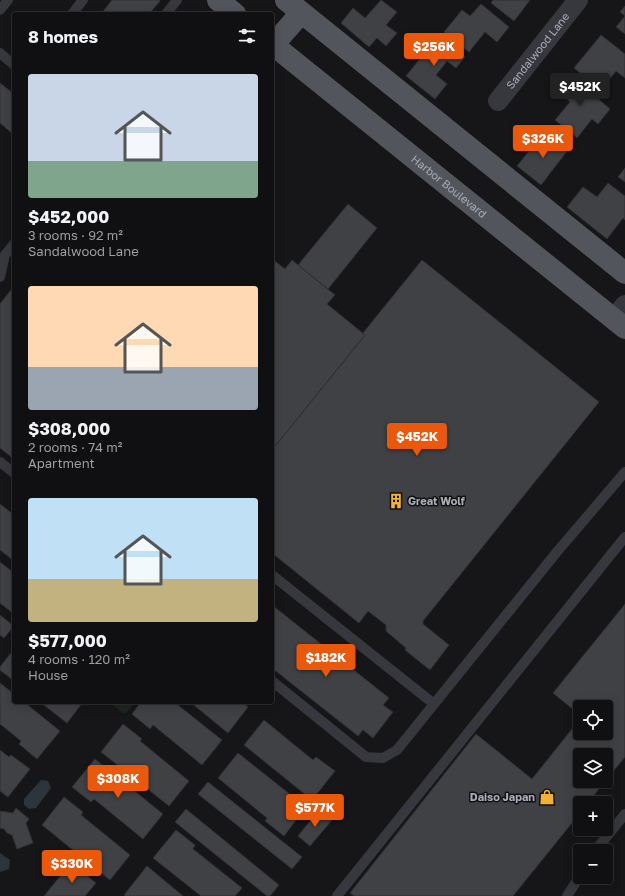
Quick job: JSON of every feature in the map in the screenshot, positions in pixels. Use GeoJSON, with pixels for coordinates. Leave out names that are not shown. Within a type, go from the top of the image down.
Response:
{"type":"FeatureCollection","features":[{"type":"Feature","properties":{"kind":"main road"},"geometry":{"type":"LineString","coordinates":[[218,0],[233,12]]}},
{"type":"Feature","properties":{"kind":"main road"},"geometry":{"type":"LineString","coordinates":[[274,42],[293,6],[625,273]]}},
{"type":"Feature","properties":{"kind":"main road","name":"Harbor Boulevard"},"geometry":{"type":"LineString","coordinates":[[274,45],[621,318]]}},
{"type":"Feature","properties":{"kind":"street","name":"Sandalwood Lane"},"geometry":{"type":"LineString","coordinates":[[498,101],[578,0]]}},
{"type":"Feature","properties":{"kind":"lane"},"geometry":{"type":"LineString","coordinates":[[0,10],[8,0]]}},
{"type":"Feature","properties":{"kind":"lane"},"geometry":{"type":"LineString","coordinates":[[74,12],[83,0]]}},
{"type":"Feature","properties":{"kind":"lane"},"geometry":{"type":"LineString","coordinates":[[168,12],[177,0]]}},
{"type":"Feature","properties":{"kind":"lane"},"geometry":{"type":"LineString","coordinates":[[0,53],[12,63]]}},
{"type":"Feature","properties":{"kind":"lane"},"geometry":{"type":"LineString","coordinates":[[0,277],[5,255],[12,246]]}},
{"type":"Feature","properties":{"kind":"lane"},"geometry":{"type":"LineString","coordinates":[[0,462],[12,471]]}},
{"type":"Feature","properties":{"kind":"lane"},"geometry":{"type":"LineString","coordinates":[[274,683],[366,756],[383,758],[397,750],[556,553],[625,472]]}},
{"type":"Feature","properties":{"kind":"lane"},"geometry":{"type":"LineString","coordinates":[[338,896],[625,537]]}},
{"type":"Feature","properties":{"kind":"lane"},"geometry":{"type":"LineString","coordinates":[[274,577],[434,704]]}},
{"type":"Feature","properties":{"kind":"lane"},"geometry":{"type":"LineString","coordinates":[[601,844],[625,814]]}},
{"type":"Feature","properties":{"kind":"lane"},"geometry":{"type":"LineString","coordinates":[[567,896],[575,884]]}},
{"type":"Feature","properties":{"kind":"shaded area"},"geometry":{"type":"Polygon","coordinates":[[[112,704],[133,704],[127,712],[123,713],[112,704]]]}},
{"type":"Feature","properties":{"kind":"shaded area"},"geometry":{"type":"Polygon","coordinates":[[[41,780],[48,781],[51,788],[36,808],[29,809],[24,805],[24,799],[41,780]]]}},
{"type":"Feature","properties":{"kind":"shaded area"},"geometry":{"type":"Polygon","coordinates":[[[0,853],[10,860],[9,869],[0,872],[0,853]]]}},
{"type":"Feature","properties":{"kind":"building"},"geometry":{"type":"Polygon","coordinates":[[[112,0],[160,1],[151,12],[103,12],[112,0]]]}},
{"type":"Feature","properties":{"kind":"building"},"geometry":{"type":"Polygon","coordinates":[[[381,0],[397,12],[386,25],[397,33],[386,46],[377,38],[369,47],[341,23],[353,8],[365,18],[381,0]]]}},
{"type":"Feature","properties":{"kind":"building"},"geometry":{"type":"Polygon","coordinates":[[[493,0],[530,0],[514,21],[491,3],[493,0]]]}},
{"type":"Feature","properties":{"kind":"building"},"geometry":{"type":"Polygon","coordinates":[[[481,4],[509,27],[497,42],[485,32],[469,52],[444,32],[462,10],[470,16],[481,4]]]}},
{"type":"Feature","properties":{"kind":"building"},"geometry":{"type":"Polygon","coordinates":[[[625,6],[625,16],[620,12],[625,6]]]}},
{"type":"Feature","properties":{"kind":"building"},"geometry":{"type":"Polygon","coordinates":[[[625,16],[625,34],[616,27],[625,16]]]}},
{"type":"Feature","properties":{"kind":"building"},"geometry":{"type":"Polygon","coordinates":[[[601,35],[625,54],[625,78],[616,71],[601,90],[574,68],[601,35]]]}},
{"type":"Feature","properties":{"kind":"building"},"geometry":{"type":"Polygon","coordinates":[[[438,36],[465,57],[456,68],[447,61],[436,75],[447,84],[435,99],[406,76],[438,36]]]}},
{"type":"Feature","properties":{"kind":"building"},"geometry":{"type":"Polygon","coordinates":[[[571,75],[610,109],[598,124],[592,119],[577,138],[555,120],[570,102],[558,91],[571,75]]]}},
{"type":"Feature","properties":{"kind":"building"},"geometry":{"type":"Polygon","coordinates":[[[0,83],[12,92],[12,133],[0,123],[0,83]]]}},
{"type":"Feature","properties":{"kind":"building"},"geometry":{"type":"Polygon","coordinates":[[[548,134],[568,150],[541,185],[517,166],[537,141],[540,143],[548,134]]]}},
{"type":"Feature","properties":{"kind":"building"},"geometry":{"type":"Polygon","coordinates":[[[625,168],[625,182],[618,177],[625,168]]]}},
{"type":"Feature","properties":{"kind":"building"},"geometry":{"type":"Polygon","coordinates":[[[608,183],[625,196],[625,220],[623,218],[607,239],[567,207],[583,187],[597,197],[608,183]]]}},
{"type":"Feature","properties":{"kind":"building"},"geometry":{"type":"Polygon","coordinates":[[[348,204],[377,228],[328,289],[298,265],[348,204]]]}},
{"type":"Feature","properties":{"kind":"building"},"geometry":{"type":"Polygon","coordinates":[[[292,260],[335,295],[327,304],[365,335],[274,448],[274,261],[285,269],[292,260]]]}},
{"type":"Feature","properties":{"kind":"building","name":"Great Wolf"},"geometry":{"type":"Polygon","coordinates":[[[422,260],[599,402],[423,621],[423,624],[449,645],[430,670],[405,650],[406,648],[386,631],[386,625],[368,611],[359,623],[274,555],[274,448],[365,335],[363,333],[422,260]]]}},
{"type":"Feature","properties":{"kind":"building"},"geometry":{"type":"Polygon","coordinates":[[[12,289],[12,457],[0,448],[0,304],[12,289]]]}},
{"type":"Feature","properties":{"kind":"building"},"geometry":{"type":"Polygon","coordinates":[[[0,504],[12,513],[12,559],[0,550],[0,504]]]}},
{"type":"Feature","properties":{"kind":"building"},"geometry":{"type":"Polygon","coordinates":[[[0,562],[12,571],[12,612],[0,603],[0,562]]]}},
{"type":"Feature","properties":{"kind":"building"},"geometry":{"type":"Polygon","coordinates":[[[625,604],[625,757],[613,772],[613,748],[573,748],[573,788],[600,788],[593,796],[573,796],[573,822],[513,896],[354,896],[350,893],[476,734],[532,779],[573,728],[573,740],[613,740],[613,700],[573,700],[573,709],[553,693],[625,604]]]}},
{"type":"Feature","properties":{"kind":"building"},"geometry":{"type":"Polygon","coordinates":[[[274,607],[389,698],[383,705],[393,712],[373,738],[363,730],[358,736],[274,670],[274,607]]]}},
{"type":"Feature","properties":{"kind":"building"},"geometry":{"type":"Polygon","coordinates":[[[0,615],[12,624],[12,628],[4,638],[0,635],[0,615]]]}},
{"type":"Feature","properties":{"kind":"building"},"geometry":{"type":"Polygon","coordinates":[[[12,652],[12,679],[0,670],[0,667],[12,652]]]}},
{"type":"Feature","properties":{"kind":"building"},"geometry":{"type":"Polygon","coordinates":[[[0,683],[12,692],[12,704],[26,704],[60,731],[37,759],[19,744],[21,741],[0,724],[0,683]]]}},
{"type":"Feature","properties":{"kind":"building"},"geometry":{"type":"Polygon","coordinates":[[[43,704],[81,704],[67,723],[43,704]]]}},
{"type":"Feature","properties":{"kind":"building"},"geometry":{"type":"Polygon","coordinates":[[[140,704],[177,704],[222,740],[202,765],[153,725],[150,729],[132,714],[140,704]]]}},
{"type":"Feature","properties":{"kind":"building"},"geometry":{"type":"Polygon","coordinates":[[[192,704],[244,704],[248,707],[228,733],[192,704]]]}},
{"type":"Feature","properties":{"kind":"building"},"geometry":{"type":"Polygon","coordinates":[[[264,720],[313,760],[316,757],[335,771],[312,800],[244,745],[264,720]]]}},
{"type":"Feature","properties":{"kind":"building"},"geometry":{"type":"Polygon","coordinates":[[[123,724],[142,739],[140,741],[189,781],[169,806],[101,752],[123,724]]]}},
{"type":"Feature","properties":{"kind":"building"},"geometry":{"type":"Polygon","coordinates":[[[0,750],[9,757],[11,755],[30,769],[8,797],[0,791],[0,750]]]}},
{"type":"Feature","properties":{"kind":"building"},"geometry":{"type":"Polygon","coordinates":[[[238,753],[306,807],[284,836],[265,821],[267,818],[218,778],[238,753]]]}},
{"type":"Feature","properties":{"kind":"building"},"geometry":{"type":"Polygon","coordinates":[[[95,759],[163,814],[143,839],[94,799],[91,802],[72,787],[95,759]]]}},
{"type":"Feature","properties":{"kind":"building"},"geometry":{"type":"Polygon","coordinates":[[[208,782],[302,857],[292,869],[198,794],[208,782]]]}},
{"type":"Feature","properties":{"kind":"building"},"geometry":{"type":"Polygon","coordinates":[[[64,797],[83,812],[81,815],[130,855],[110,880],[42,825],[64,797]]]}},
{"type":"Feature","properties":{"kind":"building"},"geometry":{"type":"Polygon","coordinates":[[[16,808],[29,819],[26,823],[33,843],[17,849],[12,835],[0,828],[0,811],[13,813],[16,808]]]}},
{"type":"Feature","properties":{"kind":"building"},"geometry":{"type":"Polygon","coordinates":[[[186,809],[279,885],[270,896],[267,896],[175,822],[186,809]]]}},
{"type":"Feature","properties":{"kind":"building"},"geometry":{"type":"Polygon","coordinates":[[[319,810],[332,820],[310,846],[298,836],[319,810]]]}},
{"type":"Feature","properties":{"kind":"building"},"geometry":{"type":"Polygon","coordinates":[[[176,830],[195,845],[193,849],[242,888],[235,896],[201,896],[153,858],[176,830]]]}},
{"type":"Feature","properties":{"kind":"building"},"geometry":{"type":"Polygon","coordinates":[[[71,863],[96,883],[85,896],[44,896],[71,863]]]}},
{"type":"Feature","properties":{"kind":"building"},"geometry":{"type":"Polygon","coordinates":[[[147,866],[183,896],[124,895],[147,866]]]}},
{"type":"Feature","properties":{"kind":"place","name":"Great Wolf"},"geometry":{"type":"Point","coordinates":[396,501]}},
{"type":"Feature","properties":{"kind":"place","name":"Daiso Japan"},"geometry":{"type":"Point","coordinates":[547,797]}}]}
